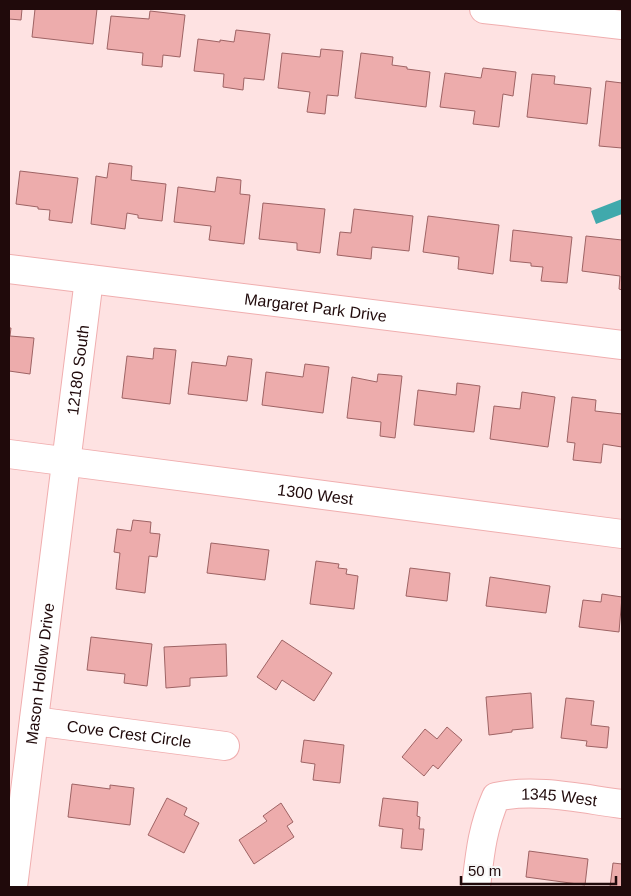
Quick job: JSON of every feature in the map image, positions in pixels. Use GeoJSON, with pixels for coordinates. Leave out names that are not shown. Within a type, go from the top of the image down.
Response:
{"type":"FeatureCollection","features":[{"type":"Feature","properties":{"kind":"street"},"geometry":{"type":"LineString","coordinates":[[484,9],[622,26]]}},
{"type":"Feature","properties":{"kind":"street","name":"Margaret Park Drive"},"geometry":{"type":"LineString","coordinates":[[9,269],[622,345]]}},
{"type":"Feature","properties":{"kind":"street","name":"12180 South"},"geometry":{"type":"LineString","coordinates":[[66,461],[89,279]]}},
{"type":"Feature","properties":{"kind":"street","name":"1300 West"},"geometry":{"type":"LineString","coordinates":[[9,454],[622,534]]}},
{"type":"Feature","properties":{"kind":"street","name":"Mason Hollow Drive"},"geometry":{"type":"LineString","coordinates":[[13,887],[66,461]]}},
{"type":"Feature","properties":{"kind":"street","name":"Cove Crest Circle"},"geometry":{"type":"LineString","coordinates":[[34,722],[225,746]]}},
{"type":"Feature","properties":{"kind":"street","name":"1345 West"},"geometry":{"type":"LineString","coordinates":[[476,887],[482,835],[496,797],[513,793],[530,793],[622,804]]}},
{"type":"Feature","properties":{"kind":"water"},"geometry":{"type":"Polygon","coordinates":[[[622,199],[622,214],[596,224],[591,211],[622,199]]]}},
{"type":"Feature","properties":{"kind":"building"},"geometry":{"type":"Polygon","coordinates":[[[9,9],[22,9],[21,20],[9,19],[9,9]]]}},
{"type":"Feature","properties":{"kind":"building"},"geometry":{"type":"Polygon","coordinates":[[[35,9],[97,9],[93,44],[32,37],[35,9]]]}},
{"type":"Feature","properties":{"kind":"building"},"geometry":{"type":"Polygon","coordinates":[[[150,11],[185,15],[180,57],[163,55],[162,67],[142,65],[143,53],[107,49],[111,16],[149,19],[150,11]]]}},
{"type":"Feature","properties":{"kind":"building"},"geometry":{"type":"Polygon","coordinates":[[[236,30],[270,34],[264,80],[244,78],[243,90],[223,87],[224,74],[194,71],[198,39],[234,42],[236,30]]]}},
{"type":"Feature","properties":{"kind":"building"},"geometry":{"type":"Polygon","coordinates":[[[321,49],[343,51],[338,96],[327,95],[325,114],[307,112],[310,92],[278,88],[282,53],[320,57],[321,49]]]}},
{"type":"Feature","properties":{"kind":"building"},"geometry":{"type":"Polygon","coordinates":[[[361,53],[393,57],[392,65],[430,72],[426,107],[355,98],[361,53]]]}},
{"type":"Feature","properties":{"kind":"building"},"geometry":{"type":"Polygon","coordinates":[[[483,68],[516,72],[513,96],[503,94],[499,127],[473,124],[475,111],[440,107],[445,73],[481,78],[483,68]]]}},
{"type":"Feature","properties":{"kind":"building"},"geometry":{"type":"Polygon","coordinates":[[[532,74],[555,76],[554,84],[591,88],[587,124],[527,117],[532,74]]]}},
{"type":"Feature","properties":{"kind":"building"},"geometry":{"type":"Polygon","coordinates":[[[606,81],[622,83],[622,148],[599,146],[606,81]]]}},
{"type":"Feature","properties":{"kind":"building"},"geometry":{"type":"Polygon","coordinates":[[[109,163],[132,166],[131,180],[166,184],[162,221],[138,218],[138,215],[127,213],[125,229],[91,224],[96,176],[107,178],[109,163]]]}},
{"type":"Feature","properties":{"kind":"building"},"geometry":{"type":"Polygon","coordinates":[[[20,171],[78,178],[72,223],[49,220],[50,210],[16,204],[20,171]]]}},
{"type":"Feature","properties":{"kind":"building"},"geometry":{"type":"Polygon","coordinates":[[[217,177],[241,180],[240,194],[250,195],[244,244],[209,240],[211,226],[174,222],[178,187],[215,192],[217,177]]]}},
{"type":"Feature","properties":{"kind":"building"},"geometry":{"type":"Polygon","coordinates":[[[263,203],[325,209],[320,253],[297,250],[297,243],[259,239],[263,203]]]}},
{"type":"Feature","properties":{"kind":"building"},"geometry":{"type":"Polygon","coordinates":[[[354,209],[413,216],[409,251],[372,247],[371,259],[337,255],[340,232],[351,233],[354,209]]]}},
{"type":"Feature","properties":{"kind":"building"},"geometry":{"type":"Polygon","coordinates":[[[428,216],[499,225],[493,274],[458,269],[459,257],[423,252],[428,216]]]}},
{"type":"Feature","properties":{"kind":"building"},"geometry":{"type":"Polygon","coordinates":[[[513,230],[572,237],[567,283],[541,281],[543,267],[531,266],[531,263],[510,261],[513,230]]]}},
{"type":"Feature","properties":{"kind":"building"},"geometry":{"type":"Polygon","coordinates":[[[586,236],[622,240],[622,290],[619,289],[620,276],[582,271],[586,236]]]}},
{"type":"Feature","properties":{"kind":"building"},"geometry":{"type":"Polygon","coordinates":[[[9,328],[11,328],[10,336],[34,338],[30,374],[9,371],[9,328]]]}},
{"type":"Feature","properties":{"kind":"building"},"geometry":{"type":"Polygon","coordinates":[[[154,348],[176,350],[170,404],[122,398],[127,356],[153,359],[154,348]]]}},
{"type":"Feature","properties":{"kind":"building"},"geometry":{"type":"Polygon","coordinates":[[[228,356],[252,359],[247,401],[188,394],[192,362],[226,366],[228,356]]]}},
{"type":"Feature","properties":{"kind":"building"},"geometry":{"type":"Polygon","coordinates":[[[305,364],[329,367],[323,413],[262,405],[266,372],[303,377],[305,364]]]}},
{"type":"Feature","properties":{"kind":"building"},"geometry":{"type":"Polygon","coordinates":[[[378,374],[402,376],[395,438],[380,436],[381,422],[347,418],[352,377],[377,382],[378,374]]]}},
{"type":"Feature","properties":{"kind":"building"},"geometry":{"type":"Polygon","coordinates":[[[457,383],[480,386],[474,432],[414,425],[418,390],[456,395],[457,383]]]}},
{"type":"Feature","properties":{"kind":"building"},"geometry":{"type":"Polygon","coordinates":[[[522,392],[555,397],[548,447],[490,439],[494,406],[520,409],[522,392]]]}},
{"type":"Feature","properties":{"kind":"building"},"geometry":{"type":"Polygon","coordinates":[[[572,397],[596,400],[595,411],[622,414],[622,447],[603,444],[601,463],[573,460],[575,443],[567,442],[572,397]]]}},
{"type":"Feature","properties":{"kind":"building"},"geometry":{"type":"Polygon","coordinates":[[[133,520],[151,522],[150,533],[160,534],[157,557],[149,556],[145,593],[116,589],[120,553],[114,552],[117,529],[131,531],[133,520]]]}},
{"type":"Feature","properties":{"kind":"building"},"geometry":{"type":"Polygon","coordinates":[[[211,543],[269,550],[265,580],[207,573],[211,543]]]}},
{"type":"Feature","properties":{"kind":"building"},"geometry":{"type":"Polygon","coordinates":[[[316,561],[339,564],[338,568],[347,569],[346,574],[358,576],[354,609],[310,604],[316,561]]]}},
{"type":"Feature","properties":{"kind":"building"},"geometry":{"type":"Polygon","coordinates":[[[410,568],[450,573],[447,601],[406,596],[410,568]]]}},
{"type":"Feature","properties":{"kind":"building"},"geometry":{"type":"Polygon","coordinates":[[[490,577],[550,586],[546,613],[486,606],[490,577]]]}},
{"type":"Feature","properties":{"kind":"building"},"geometry":{"type":"Polygon","coordinates":[[[602,594],[622,597],[619,632],[579,627],[583,600],[601,602],[602,594]]]}},
{"type":"Feature","properties":{"kind":"building"},"geometry":{"type":"Polygon","coordinates":[[[91,637],[152,644],[147,686],[124,683],[125,674],[87,670],[91,637]]]}},
{"type":"Feature","properties":{"kind":"building"},"geometry":{"type":"Polygon","coordinates":[[[282,640],[332,673],[314,701],[282,680],[276,690],[257,677],[282,640]]]}},
{"type":"Feature","properties":{"kind":"building"},"geometry":{"type":"Polygon","coordinates":[[[226,644],[227,676],[190,678],[190,686],[166,688],[164,647],[226,644]]]}},
{"type":"Feature","properties":{"kind":"building"},"geometry":{"type":"Polygon","coordinates":[[[531,693],[533,728],[489,735],[486,697],[531,693]]]}},
{"type":"Feature","properties":{"kind":"building"},"geometry":{"type":"Polygon","coordinates":[[[566,698],[594,701],[591,725],[609,727],[607,748],[586,746],[587,741],[561,738],[566,698]]]}},
{"type":"Feature","properties":{"kind":"building"},"geometry":{"type":"Polygon","coordinates":[[[447,727],[462,740],[438,769],[433,765],[424,776],[402,757],[425,729],[437,739],[447,727]]]}},
{"type":"Feature","properties":{"kind":"building"},"geometry":{"type":"Polygon","coordinates":[[[304,740],[344,745],[340,783],[313,780],[315,764],[301,762],[304,740]]]}},
{"type":"Feature","properties":{"kind":"building"},"geometry":{"type":"Polygon","coordinates":[[[72,784],[110,789],[110,785],[134,788],[130,825],[68,817],[72,784]]]}},
{"type":"Feature","properties":{"kind":"building"},"geometry":{"type":"Polygon","coordinates":[[[167,798],[187,808],[184,815],[199,823],[184,853],[148,835],[167,798]]]}},
{"type":"Feature","properties":{"kind":"building"},"geometry":{"type":"Polygon","coordinates":[[[383,798],[418,802],[417,816],[420,817],[419,829],[424,829],[422,850],[401,848],[403,829],[379,826],[383,798]]]}},
{"type":"Feature","properties":{"kind":"building"},"geometry":{"type":"Polygon","coordinates":[[[281,803],[293,822],[287,826],[294,837],[254,864],[239,840],[267,821],[263,816],[281,803]]]}},
{"type":"Feature","properties":{"kind":"building"},"geometry":{"type":"Polygon","coordinates":[[[529,851],[588,859],[585,885],[526,877],[529,851]]]}},
{"type":"Feature","properties":{"kind":"building"},"geometry":{"type":"Polygon","coordinates":[[[613,863],[622,864],[622,887],[610,887],[613,863]]]}}]}
